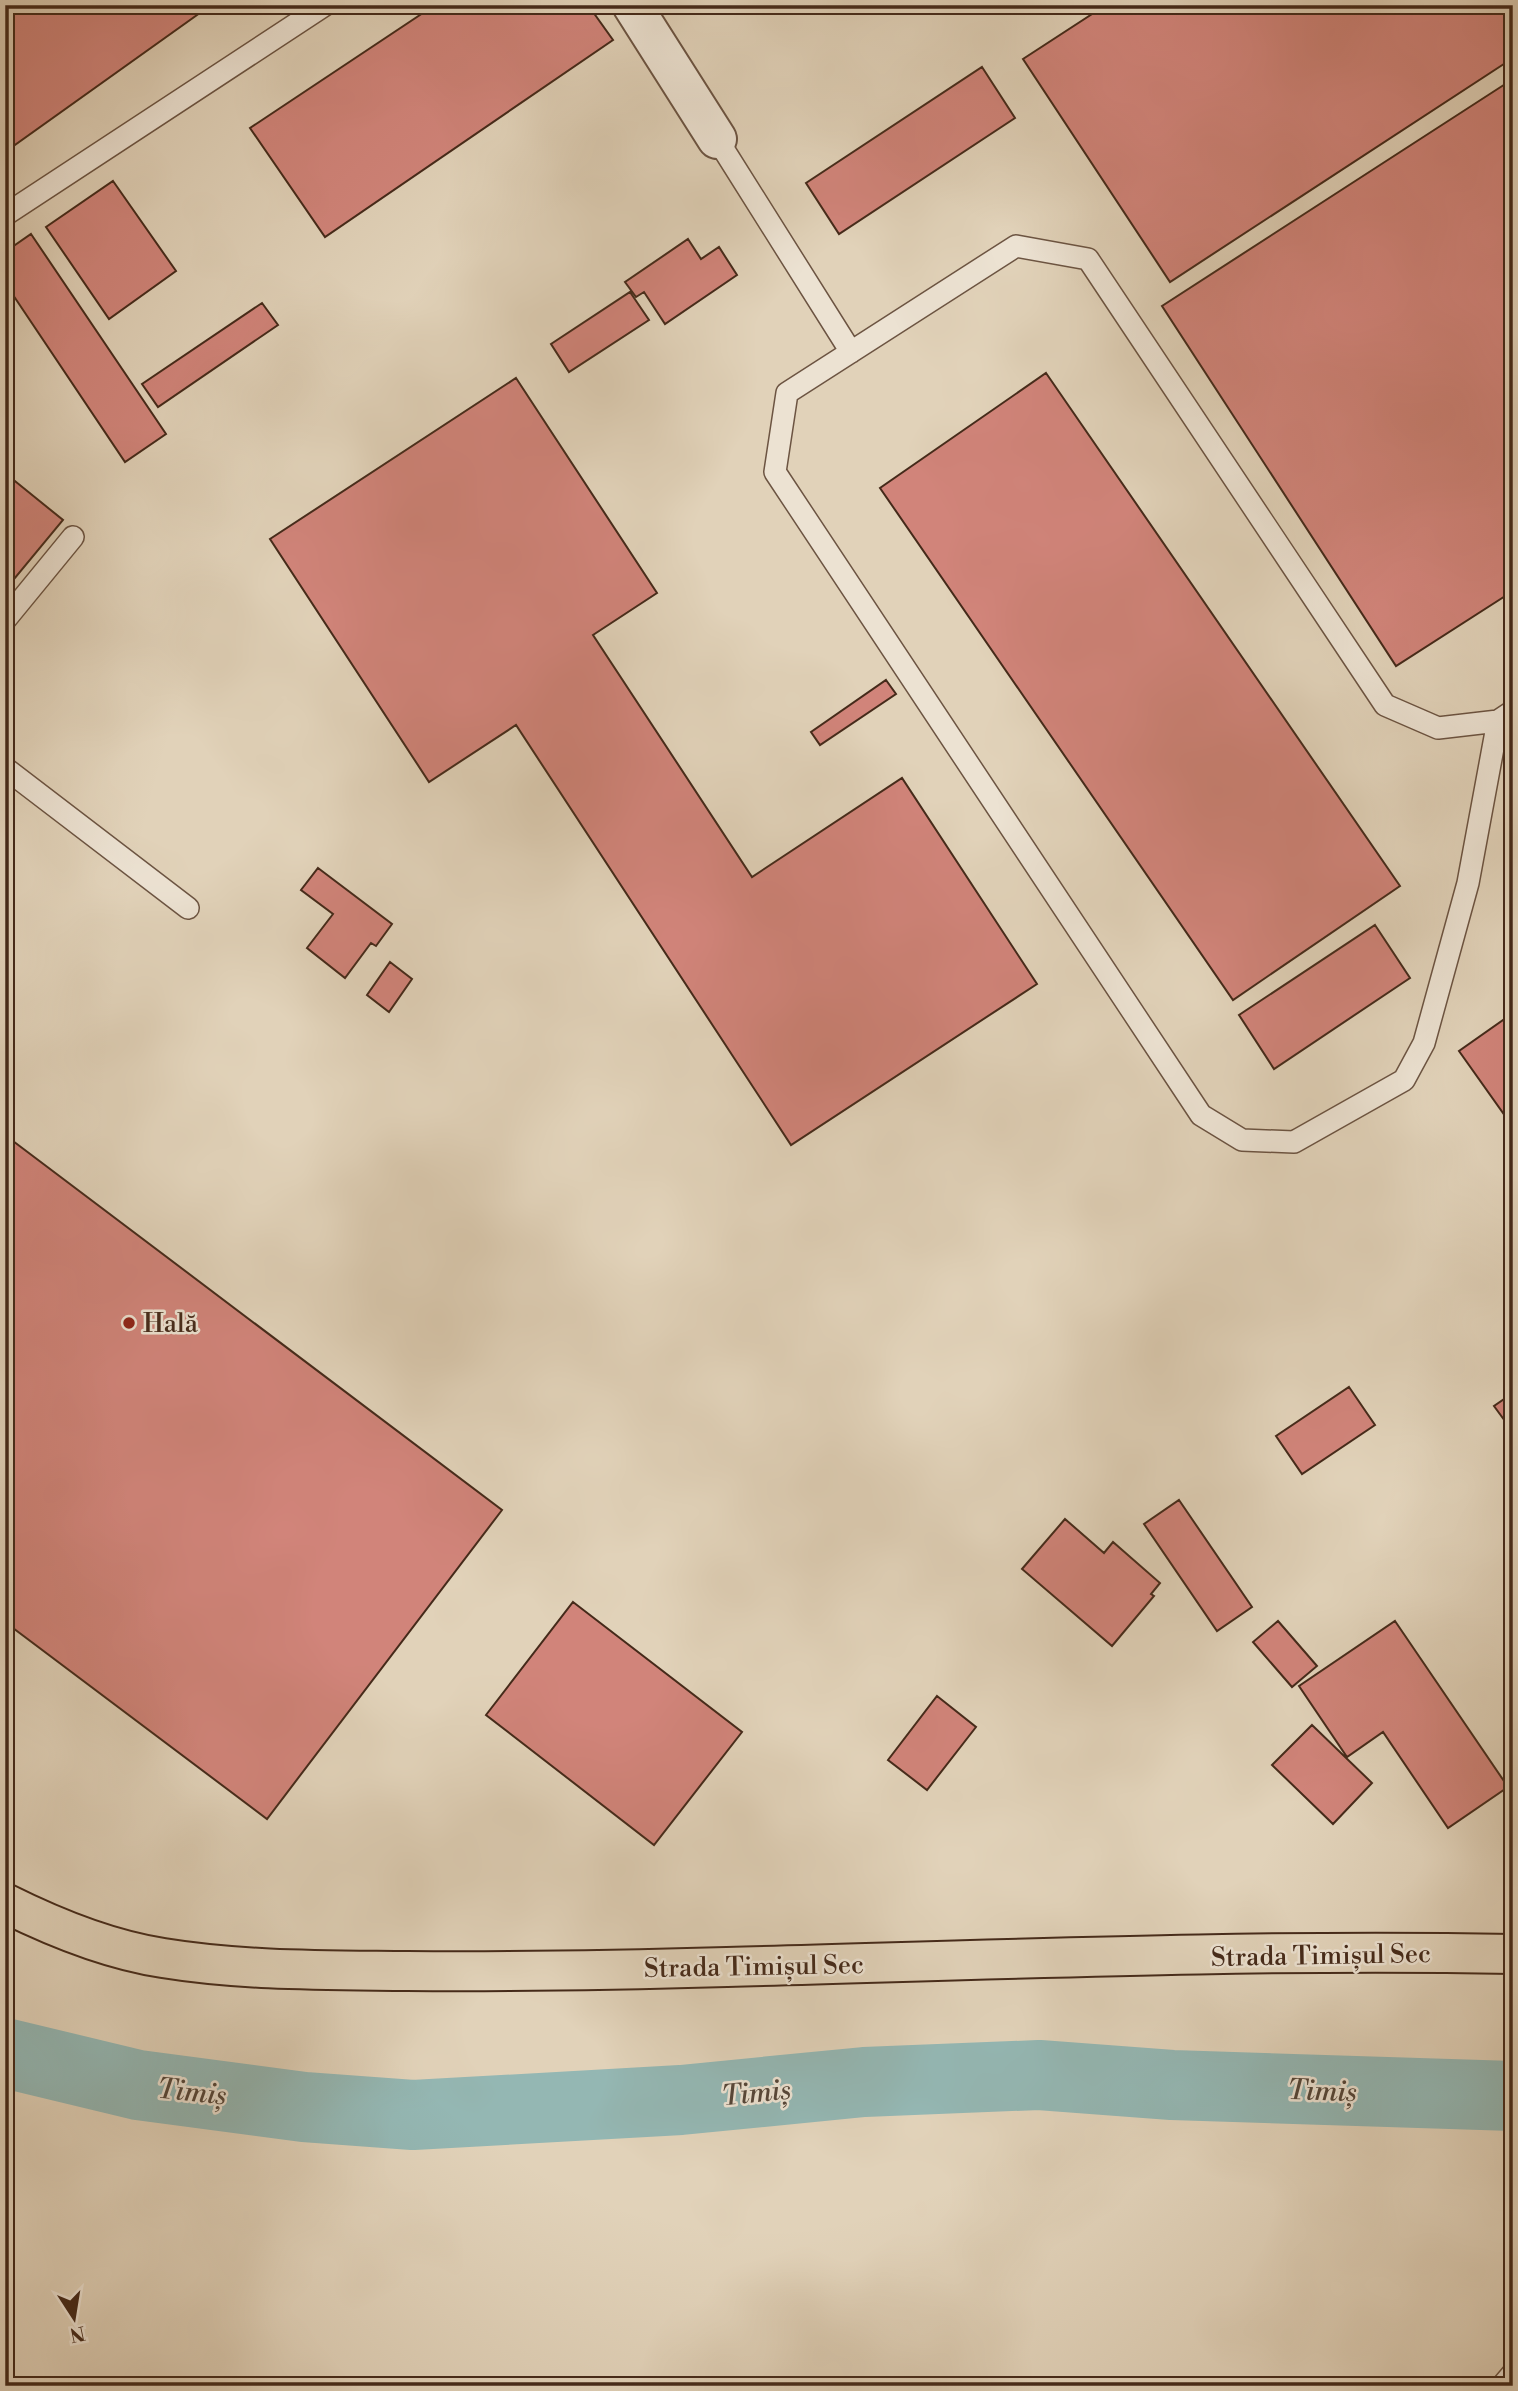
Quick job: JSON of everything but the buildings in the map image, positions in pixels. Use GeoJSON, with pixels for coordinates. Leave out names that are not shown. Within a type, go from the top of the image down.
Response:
{"type":"FeatureCollection","features":[{"type":"Feature","properties":{"kind":"main road","name":"Strada Timișul Sec"},"geometry":{"type":"LineString","coordinates":[[5,1903],[57,1926],[162,1958],[306,1970],[510,1972],[1280,1954],[1513,1954]]}},
{"type":"Feature","properties":{"kind":"street"},"geometry":{"type":"LineString","coordinates":[[632,5],[717,139]]}},
{"type":"Feature","properties":{"kind":"lane"},"geometry":{"type":"LineString","coordinates":[[5,215],[325,5]]}},
{"type":"Feature","properties":{"kind":"lane"},"geometry":{"type":"LineString","coordinates":[[717,139],[851,352]]}},
{"type":"Feature","properties":{"kind":"lane"},"geometry":{"type":"LineString","coordinates":[[1016,246],[1088,259],[1385,705],[1438,728],[1506,716],[1468,883],[1424,1042],[1404,1080],[1294,1142],[1242,1140],[1201,1115],[775,472],[787,393],[1016,246]]}},
{"type":"Feature","properties":{"kind":"lane"},"geometry":{"type":"LineString","coordinates":[[5,620],[73,537]]}},
{"type":"Feature","properties":{"kind":"lane"},"geometry":{"type":"LineString","coordinates":[[5,768],[188,908]]}},
{"type":"Feature","properties":{"kind":"lane"},"geometry":{"type":"LineString","coordinates":[[1502,2386],[1513,2373]]}},
{"type":"Feature","properties":{"kind":"waterway","name":"Timiș"},"geometry":{"type":"LineString","coordinates":[[5,2053],[138,2085],[304,2107],[413,2115],[681,2100],[864,2082],[1039,2075],[1172,2085],[1513,2096]]}},
{"type":"Feature","properties":{"kind":"place","name":"Hală"},"geometry":{"type":"Point","coordinates":[129,1323]}}]}
